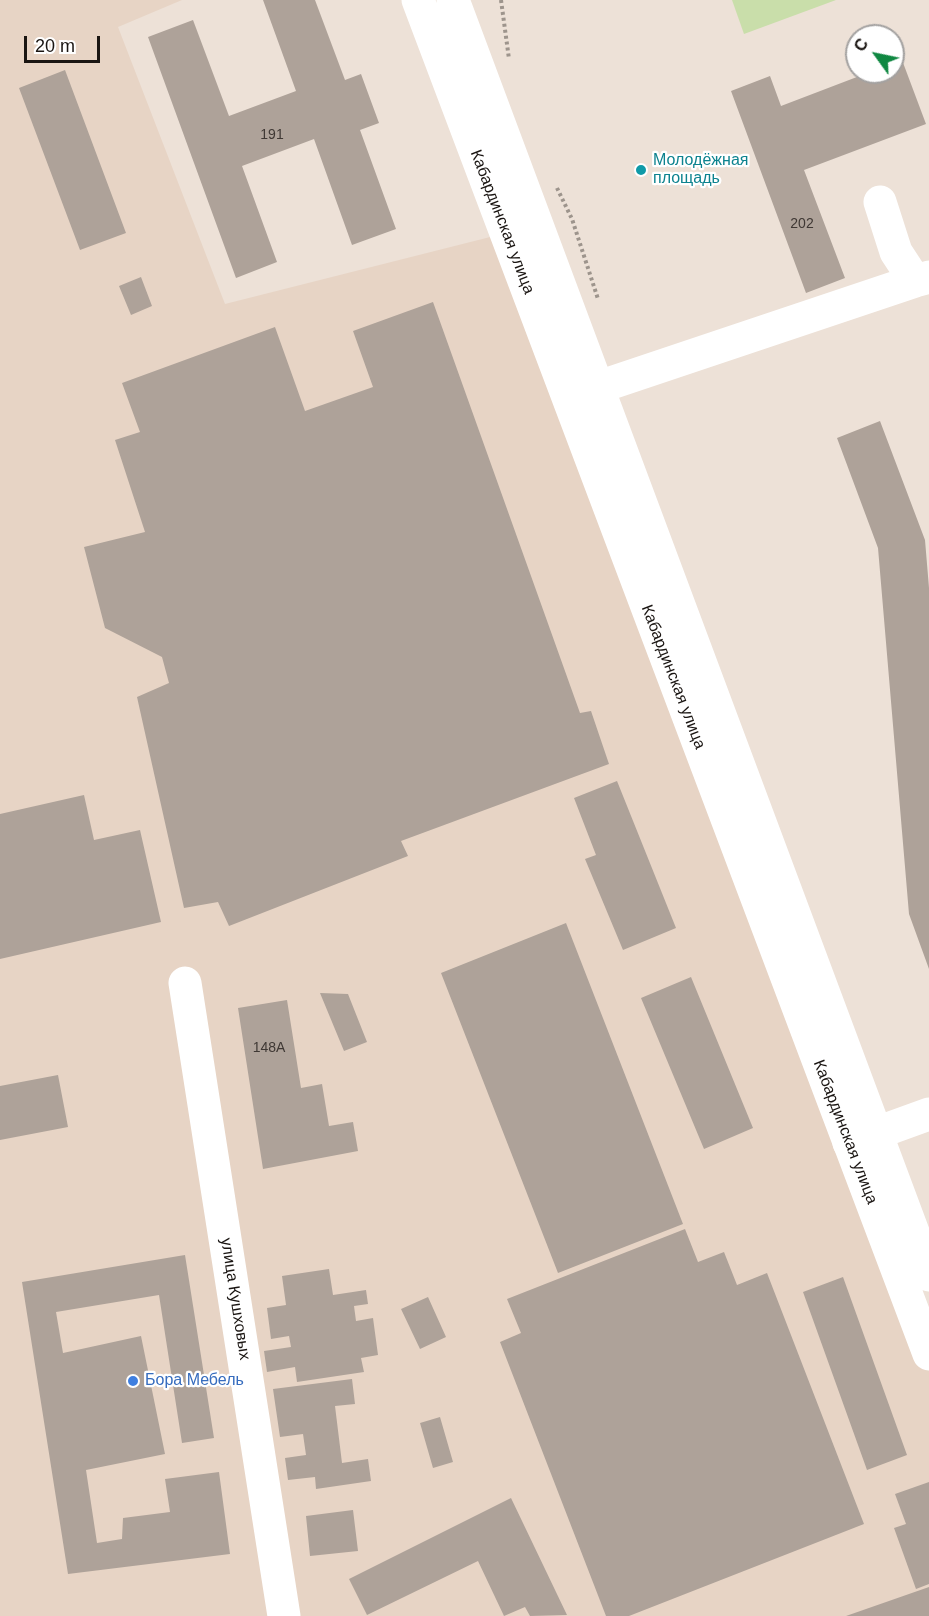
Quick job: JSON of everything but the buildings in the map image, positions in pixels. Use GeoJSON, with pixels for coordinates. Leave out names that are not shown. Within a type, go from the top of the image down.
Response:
{"type":"FeatureCollection","features":[{"type":"Feature","properties":{"kind":"main road","name":"Кабардинская улица"},"geometry":{"type":"LineString","coordinates":[[418,0],[862,1137],[929,1275]]}},
{"type":"Feature","properties":{"kind":"main road","name":"Кабардинская улица"},"geometry":{"type":"LineString","coordinates":[[453,0],[596,388],[862,1137],[929,1354]]}},
{"type":"Feature","properties":{"kind":"main road"},"geometry":{"type":"LineString","coordinates":[[596,388],[922,279],[896,252],[880,202]]}},
{"type":"Feature","properties":{"kind":"main road","name":"улица Кушховых"},"geometry":{"type":"LineString","coordinates":[[185,983],[284,1616]]}},
{"type":"Feature","properties":{"kind":"main road"},"geometry":{"type":"LineString","coordinates":[[862,1137],[926,1112]]}},
{"type":"Feature","properties":{"kind":"path"},"geometry":{"type":"LineString","coordinates":[[501,0],[509,59]]}},
{"type":"Feature","properties":{"kind":"shaded area"},"geometry":{"type":"Polygon","coordinates":[[[0,0],[182,0],[118,27],[225,304],[506,233],[929,1354],[929,1616],[0,1616],[0,0]]]}},
{"type":"Feature","properties":{"kind":"green space"},"geometry":{"type":"Polygon","coordinates":[[[732,0],[836,0],[744,34],[732,0]]]}},
{"type":"Feature","properties":{"kind":"place","name":"Молодёжная площадь"},"geometry":{"type":"Point","coordinates":[641,170]}},
{"type":"Feature","properties":{"kind":"place","name":"Бора Мебель"},"geometry":{"type":"Point","coordinates":[133,1381]}}]}
